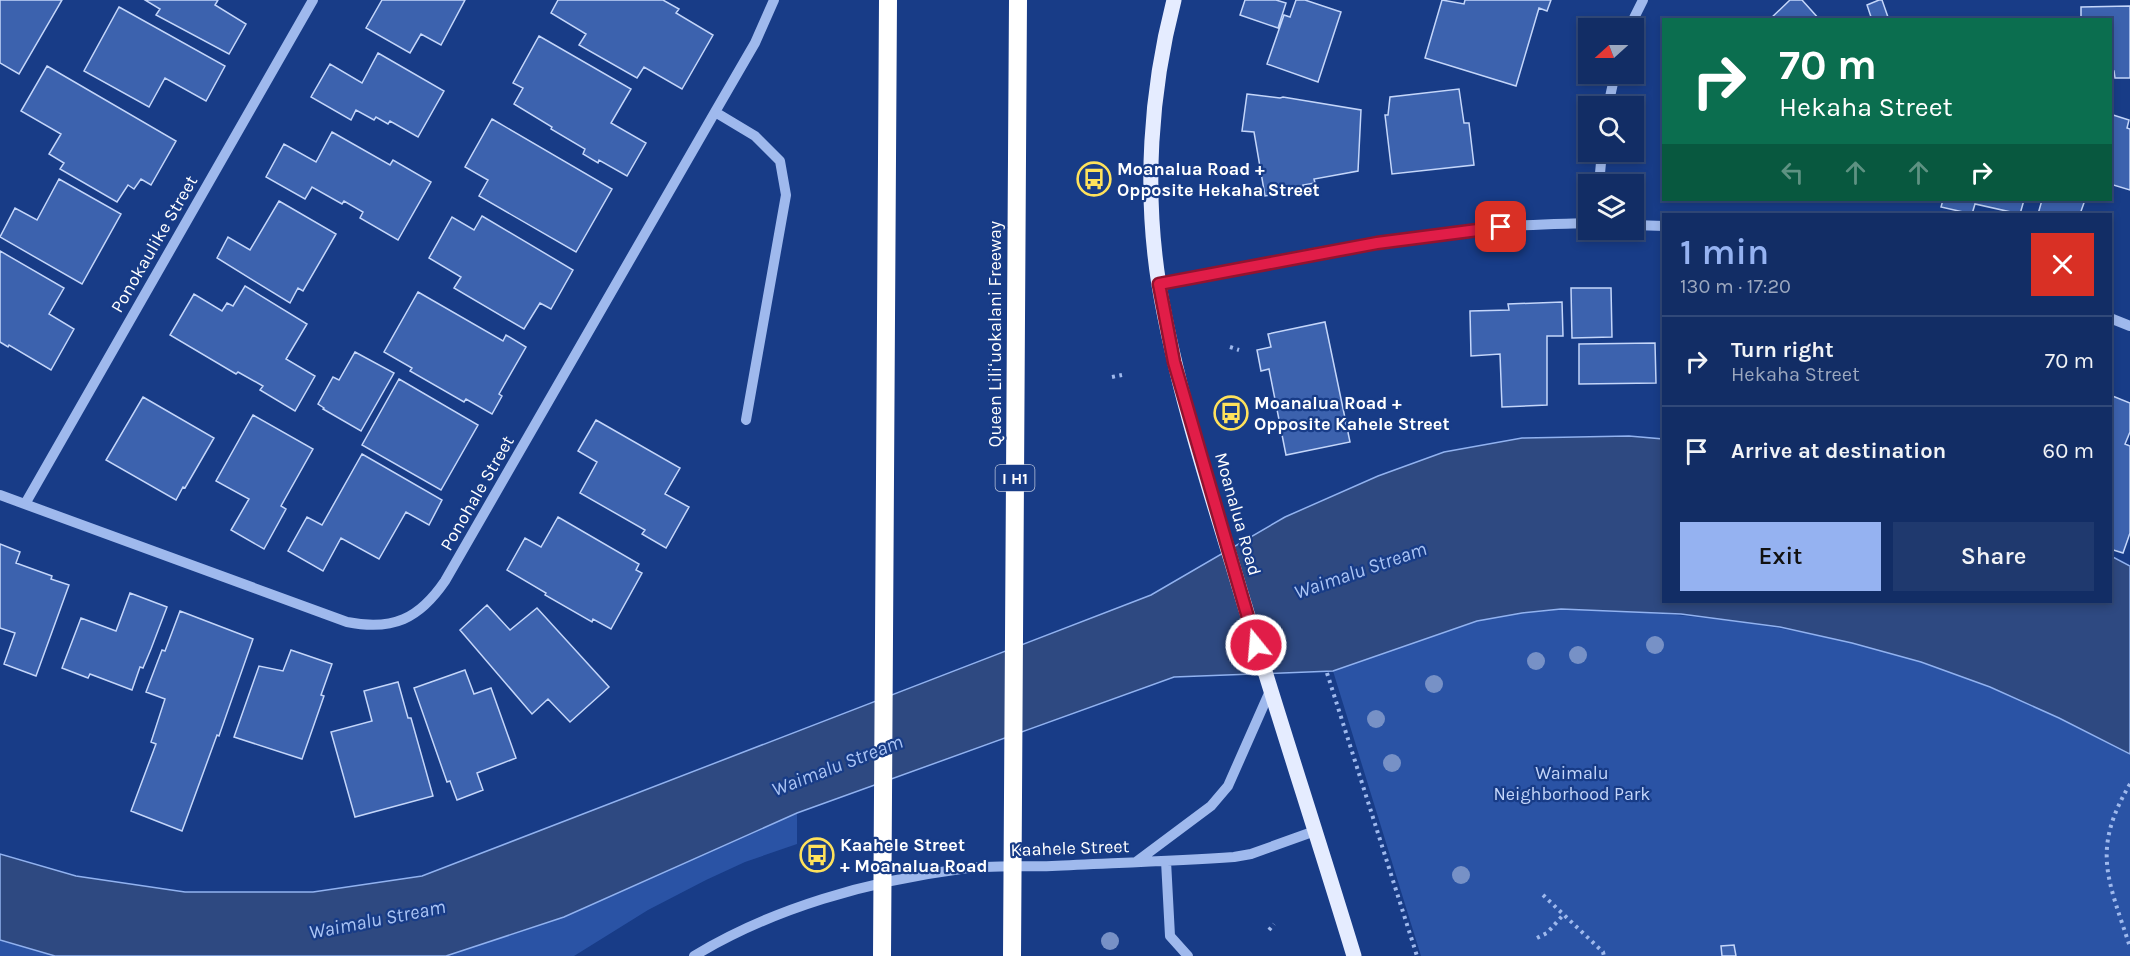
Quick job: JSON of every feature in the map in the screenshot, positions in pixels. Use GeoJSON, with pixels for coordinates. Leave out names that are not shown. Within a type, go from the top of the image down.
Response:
{"type":"FeatureCollection","features":[{"type":"Feature","properties":{"kind":"highway"},"geometry":{"type":"LineString","coordinates":[[882,956],[888,0]]}},
{"type":"Feature","properties":{"kind":"highway","name":"Queen Liliʻuokalani Freeway"},"geometry":{"type":"LineString","coordinates":[[1012,956],[1018,0]]}},
{"type":"Feature","properties":{"kind":"main road","name":"Moanalua Road"},"geometry":{"type":"LineString","coordinates":[[1174,0],[1162,52],[1152,141],[1154,231],[1159,284],[1174,362],[1222,530],[1270,691],[1354,956]]}},
{"type":"Feature","properties":{"kind":"street","name":"Ponokaulike Street"},"geometry":{"type":"LineString","coordinates":[[25,504],[313,0]]}},
{"type":"Feature","properties":{"kind":"street","name":"Ponohale Street"},"geometry":{"type":"LineString","coordinates":[[0,495],[347,622],[381,625],[412,615],[424,608],[446,581],[755,43],[774,0]]}},
{"type":"Feature","properties":{"kind":"street"},"geometry":{"type":"LineString","coordinates":[[1634,18],[1643,0]]}},
{"type":"Feature","properties":{"kind":"street"},"geometry":{"type":"LineString","coordinates":[[715,112],[755,136],[780,161],[786,195],[746,420]]}},
{"type":"Feature","properties":{"kind":"street"},"geometry":{"type":"LineString","coordinates":[[1159,284],[1273,261],[1433,235],[1501,227],[1578,223]]}},
{"type":"Feature","properties":{"kind":"street"},"geometry":{"type":"LineString","coordinates":[[1644,225],[1662,226]]}},
{"type":"Feature","properties":{"kind":"street"},"geometry":{"type":"LineString","coordinates":[[2112,319],[2130,326]]}},
{"type":"Feature","properties":{"kind":"street"},"geometry":{"type":"LineString","coordinates":[[1136,862],[1211,806],[1228,786],[1270,691]]}},
{"type":"Feature","properties":{"kind":"street","name":"Kaahele Street"},"geometry":{"type":"LineString","coordinates":[[694,956],[739,931],[782,914],[894,880],[963,869],[1166,861],[1251,854],[1315,831]]}},
{"type":"Feature","properties":{"kind":"street"},"geometry":{"type":"LineString","coordinates":[[1166,861],[1170,936],[1188,956]]}},
{"type":"Feature","properties":{"kind":"path"},"geometry":{"type":"LineString","coordinates":[[1230,347],[1239,350]]}},
{"type":"Feature","properties":{"kind":"path"},"geometry":{"type":"LineString","coordinates":[[1112,377],[1122,375]]}},
{"type":"Feature","properties":{"kind":"path"},"geometry":{"type":"LineString","coordinates":[[1327,674],[1417,956]]}},
{"type":"Feature","properties":{"kind":"path"},"geometry":{"type":"LineString","coordinates":[[2130,784],[2112,819],[2107,839],[2106,862],[2111,888],[2130,947]]}},
{"type":"Feature","properties":{"kind":"path"},"geometry":{"type":"LineString","coordinates":[[1390,892],[1396,891]]}},
{"type":"Feature","properties":{"kind":"path"},"geometry":{"type":"LineString","coordinates":[[1543,895],[1603,952],[1604,956]]}},
{"type":"Feature","properties":{"kind":"path"},"geometry":{"type":"LineString","coordinates":[[1537,938],[1547,933],[1564,915]]}},
{"type":"Feature","properties":{"kind":"path"},"geometry":{"type":"LineString","coordinates":[[1269,930],[1274,924]]}},
{"type":"Feature","properties":{"kind":"green space","name":"Waimalu Neighborhood Park"},"geometry":{"type":"Polygon","coordinates":[[[1561,609],[1725,620],[1780,628],[1887,652],[1939,668],[2009,695],[2130,754],[2130,956],[1421,956],[1333,671],[1477,621],[1561,609]]]}},
{"type":"Feature","properties":{"kind":"green space"},"geometry":{"type":"Polygon","coordinates":[[[797,813],[797,844],[745,862],[706,880],[648,910],[574,956],[446,956],[564,917],[797,813]]]}},
{"type":"Feature","properties":{"kind":"green space"},"geometry":{"type":"Polygon","coordinates":[[[0,940],[55,956],[0,956],[0,940]]]}},
{"type":"Feature","properties":{"kind":"water","name":"Waimalu Stream"},"geometry":{"type":"Polygon","coordinates":[[[1629,436],[1662,439],[1662,603],[2112,603],[2112,557],[2130,566],[2130,754],[2059,718],[1990,687],[1921,662],[1852,643],[1780,627],[1681,614],[1561,609],[1477,621],[1333,671],[1174,677],[797,813],[564,917],[446,956],[55,956],[0,940],[0,854],[76,876],[185,892],[313,892],[422,876],[1151,595],[1285,517],[1378,476],[1444,452],[1522,438],[1629,436]]]}},
{"type":"Feature","properties":{"kind":"building"},"geometry":{"type":"Polygon","coordinates":[[[0,0],[62,0],[19,74],[0,63],[0,0]]]}},
{"type":"Feature","properties":{"kind":"building"},"geometry":{"type":"Polygon","coordinates":[[[145,0],[218,0],[215,5],[246,24],[229,54],[156,15],[160,9],[145,0]]]}},
{"type":"Feature","properties":{"kind":"building"},"geometry":{"type":"Polygon","coordinates":[[[382,0],[465,0],[441,45],[421,34],[410,53],[366,28],[382,0]]]}},
{"type":"Feature","properties":{"kind":"building"},"geometry":{"type":"Polygon","coordinates":[[[558,0],[663,0],[679,9],[676,13],[713,35],[682,89],[644,67],[637,78],[579,45],[586,34],[551,13],[558,0]]]}},
{"type":"Feature","properties":{"kind":"building"},"geometry":{"type":"Polygon","coordinates":[[[1245,0],[1276,0],[1286,3],[1278,28],[1240,15],[1245,0]]]}},
{"type":"Feature","properties":{"kind":"building"},"geometry":{"type":"Polygon","coordinates":[[[1296,0],[1305,0],[1341,12],[1318,82],[1267,64],[1284,15],[1290,17],[1296,0]]]}},
{"type":"Feature","properties":{"kind":"building"},"geometry":{"type":"Polygon","coordinates":[[[1442,0],[1464,4],[1465,0],[1551,0],[1547,11],[1539,8],[1516,86],[1425,58],[1442,0]]]}},
{"type":"Feature","properties":{"kind":"building"},"geometry":{"type":"Polygon","coordinates":[[[1790,0],[1802,0],[1818,18],[1771,18],[1790,0]]]}},
{"type":"Feature","properties":{"kind":"building"},"geometry":{"type":"Polygon","coordinates":[[[1882,0],[1888,18],[1871,18],[1867,5],[1882,0]]]}},
{"type":"Feature","properties":{"kind":"building"},"geometry":{"type":"Polygon","coordinates":[[[2130,6],[2130,78],[2115,78],[2114,71],[2112,71],[2112,18],[2081,18],[2081,7],[2130,6]]]}},
{"type":"Feature","properties":{"kind":"building"},"geometry":{"type":"Polygon","coordinates":[[[119,7],[225,66],[206,101],[165,78],[149,107],[84,71],[119,7]]]}},
{"type":"Feature","properties":{"kind":"building"},"geometry":{"type":"Polygon","coordinates":[[[539,36],[631,89],[611,123],[646,143],[627,176],[583,154],[585,149],[514,104],[523,88],[513,83],[539,36]]]}},
{"type":"Feature","properties":{"kind":"building"},"geometry":{"type":"Polygon","coordinates":[[[378,53],[444,91],[418,137],[390,121],[388,124],[376,117],[374,120],[356,110],[351,120],[311,97],[330,64],[362,83],[378,53]]]}},
{"type":"Feature","properties":{"kind":"building"},"geometry":{"type":"Polygon","coordinates":[[[47,66],[176,141],[151,185],[141,179],[134,189],[128,185],[117,202],[60,169],[64,163],[49,154],[61,134],[21,111],[47,66]]]}},
{"type":"Feature","properties":{"kind":"building"},"geometry":{"type":"Polygon","coordinates":[[[1459,89],[1464,123],[1469,123],[1474,165],[1392,174],[1385,115],[1388,115],[1390,97],[1459,89]]]}},
{"type":"Feature","properties":{"kind":"building"},"geometry":{"type":"Polygon","coordinates":[[[1247,94],[1283,97],[1361,110],[1358,171],[1314,179],[1315,183],[1303,185],[1304,189],[1265,196],[1254,132],[1242,131],[1247,94]]]}},
{"type":"Feature","properties":{"kind":"building"},"geometry":{"type":"Polygon","coordinates":[[[2112,115],[2129,120],[2127,128],[2130,129],[2130,190],[2112,185],[2112,115]]]}},
{"type":"Feature","properties":{"kind":"building"},"geometry":{"type":"Polygon","coordinates":[[[492,119],[612,189],[576,252],[479,196],[488,180],[465,167],[492,119]]]}},
{"type":"Feature","properties":{"kind":"building"},"geometry":{"type":"Polygon","coordinates":[[[332,132],[390,165],[393,160],[431,182],[398,240],[360,218],[363,212],[344,201],[342,204],[312,187],[305,199],[266,177],[284,144],[316,162],[332,132]]]}},
{"type":"Feature","properties":{"kind":"building"},"geometry":{"type":"Polygon","coordinates":[[[59,179],[121,214],[82,284],[0,237],[15,208],[37,220],[59,179]]]}},
{"type":"Feature","properties":{"kind":"building"},"geometry":{"type":"Polygon","coordinates":[[[279,201],[336,234],[303,291],[298,288],[290,303],[217,258],[228,237],[250,250],[279,201]]]}},
{"type":"Feature","properties":{"kind":"building"},"geometry":{"type":"Polygon","coordinates":[[[1943,201],[2024,201],[2020,213],[1975,204],[1972,213],[1941,207],[1943,201]]]}},
{"type":"Feature","properties":{"kind":"building"},"geometry":{"type":"Polygon","coordinates":[[[2042,201],[2085,201],[2080,213],[2038,213],[2042,201]]]}},
{"type":"Feature","properties":{"kind":"building"},"geometry":{"type":"Polygon","coordinates":[[[482,216],[573,270],[551,309],[540,303],[524,329],[454,288],[461,277],[429,258],[452,217],[474,230],[482,216]]]}},
{"type":"Feature","properties":{"kind":"building"},"geometry":{"type":"Polygon","coordinates":[[[0,251],[64,288],[49,314],[74,329],[51,370],[0,342],[0,251]]]}},
{"type":"Feature","properties":{"kind":"building"},"geometry":{"type":"Polygon","coordinates":[[[245,286],[307,324],[286,359],[315,376],[295,411],[260,390],[263,386],[238,372],[236,374],[170,335],[194,294],[222,311],[227,303],[233,306],[245,286]]]}},
{"type":"Feature","properties":{"kind":"building"},"geometry":{"type":"Polygon","coordinates":[[[1571,288],[1611,288],[1612,337],[1572,338],[1571,288]]]}},
{"type":"Feature","properties":{"kind":"building"},"geometry":{"type":"Polygon","coordinates":[[[418,292],[503,341],[506,335],[526,347],[499,394],[502,396],[492,414],[466,399],[464,402],[410,371],[412,368],[384,352],[418,292]]]}},
{"type":"Feature","properties":{"kind":"building"},"geometry":{"type":"Polygon","coordinates":[[[1562,302],[1563,336],[1547,336],[1547,405],[1502,407],[1500,354],[1471,356],[1470,311],[1509,310],[1508,304],[1562,302]]]}},
{"type":"Feature","properties":{"kind":"building"},"geometry":{"type":"Polygon","coordinates":[[[1325,322],[1350,442],[1286,455],[1269,369],[1261,371],[1257,350],[1271,347],[1268,334],[1325,322]]]}},
{"type":"Feature","properties":{"kind":"building"},"geometry":{"type":"Polygon","coordinates":[[[1655,343],[1656,383],[1579,384],[1579,344],[1655,343]]]}},
{"type":"Feature","properties":{"kind":"building"},"geometry":{"type":"Polygon","coordinates":[[[355,352],[394,373],[361,431],[318,404],[333,377],[339,380],[355,352]]]}},
{"type":"Feature","properties":{"kind":"building"},"geometry":{"type":"Polygon","coordinates":[[[399,379],[478,425],[441,490],[362,445],[399,379]]]}},
{"type":"Feature","properties":{"kind":"building"},"geometry":{"type":"Polygon","coordinates":[[[2112,396],[2130,403],[2130,432],[2125,444],[2130,446],[2130,533],[2123,553],[2112,550],[2112,396]]]}},
{"type":"Feature","properties":{"kind":"building"},"geometry":{"type":"Polygon","coordinates":[[[143,397],[214,438],[176,500],[106,460],[143,397]]]}},
{"type":"Feature","properties":{"kind":"building"},"geometry":{"type":"Polygon","coordinates":[[[253,415],[313,449],[281,506],[286,509],[264,549],[231,530],[249,499],[216,481],[253,415]]]}},
{"type":"Feature","properties":{"kind":"building"},"geometry":{"type":"Polygon","coordinates":[[[596,420],[680,468],[665,494],[689,507],[666,548],[642,534],[645,530],[580,493],[597,462],[578,451],[596,420]]]}},
{"type":"Feature","properties":{"kind":"building"},"geometry":{"type":"Polygon","coordinates":[[[362,454],[442,500],[429,525],[406,512],[379,559],[341,538],[323,571],[288,551],[307,517],[322,525],[362,454]]]}},
{"type":"Feature","properties":{"kind":"building"},"geometry":{"type":"Polygon","coordinates":[[[558,517],[639,564],[636,570],[642,573],[611,629],[593,619],[592,622],[507,570],[525,538],[541,547],[558,517]]]}},
{"type":"Feature","properties":{"kind":"building"},"geometry":{"type":"Polygon","coordinates":[[[0,544],[20,552],[16,563],[69,585],[36,676],[4,664],[15,633],[0,628],[0,544]]]}},
{"type":"Feature","properties":{"kind":"building"},"geometry":{"type":"Polygon","coordinates":[[[130,593],[167,607],[132,690],[90,674],[88,678],[62,668],[81,618],[116,631],[130,593]]]}},
{"type":"Feature","properties":{"kind":"building"},"geometry":{"type":"Polygon","coordinates":[[[487,605],[510,630],[537,608],[609,687],[570,722],[548,699],[532,714],[460,630],[487,605]]]}},
{"type":"Feature","properties":{"kind":"building"},"geometry":{"type":"Polygon","coordinates":[[[180,611],[253,639],[182,831],[131,811],[156,744],[151,742],[165,699],[146,692],[180,611]]]}},
{"type":"Feature","properties":{"kind":"building"},"geometry":{"type":"Polygon","coordinates":[[[291,650],[332,664],[321,695],[324,696],[302,759],[234,737],[259,666],[283,671],[291,650]]]}},
{"type":"Feature","properties":{"kind":"building"},"geometry":{"type":"Polygon","coordinates":[[[465,670],[474,694],[491,688],[516,758],[477,773],[483,790],[457,800],[450,781],[447,782],[414,688],[465,670]]]}},
{"type":"Feature","properties":{"kind":"building"},"geometry":{"type":"Polygon","coordinates":[[[398,682],[408,718],[411,718],[433,796],[355,817],[331,732],[372,721],[364,691],[398,682]]]}},
{"type":"Feature","properties":{"kind":"building"},"geometry":{"type":"Polygon","coordinates":[[[1734,945],[1736,956],[1722,956],[1721,946],[1734,945]]]}},
{"type":"Feature","properties":{"kind":"place","name":"Moanalua Road + Opposite Hekaha Street"},"geometry":{"type":"Point","coordinates":[1094,179]}},
{"type":"Feature","properties":{"kind":"place","name":"Moanalua Road + Opposite Kahele Street"},"geometry":{"type":"Point","coordinates":[1231,413]}},
{"type":"Feature","properties":{"kind":"place","name":"Kaahele Street + Moanalua Road"},"geometry":{"type":"Point","coordinates":[817,855]}},
{"type":"Feature","properties":{"kind":"route"},"geometry":{"type":"LineString","coordinates":[[1256,645],[1174,362],[1159,284],[1377,243],[1501,227]]}}]}
